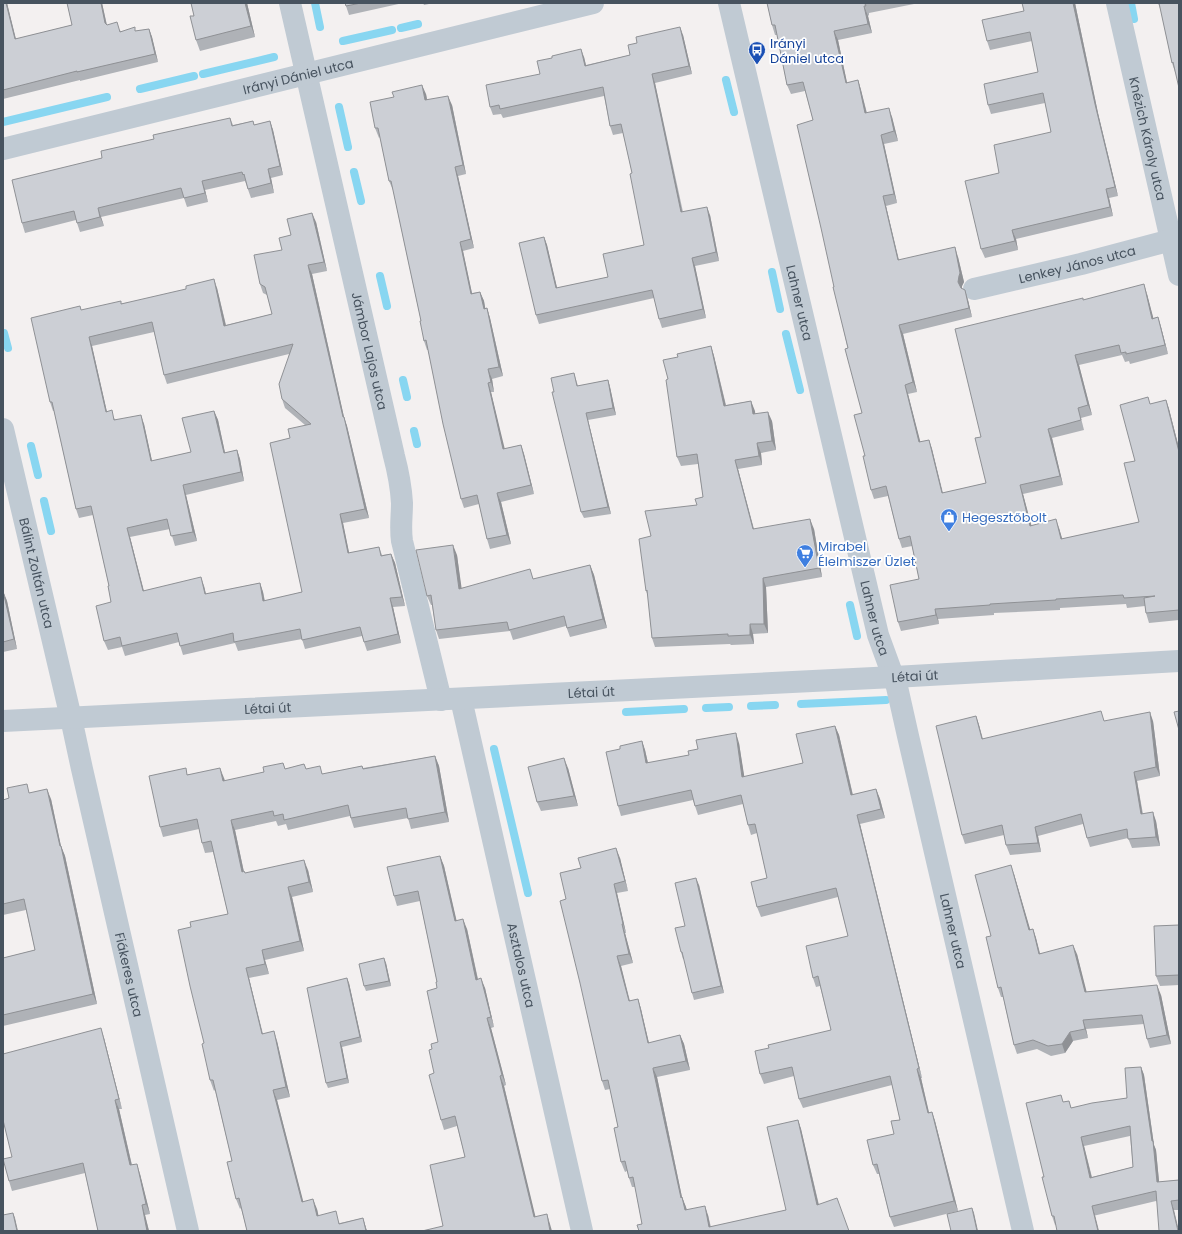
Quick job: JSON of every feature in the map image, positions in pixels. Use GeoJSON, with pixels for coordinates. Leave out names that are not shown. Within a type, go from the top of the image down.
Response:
{"type":"FeatureCollection","features":[{"type":"Feature","properties":{"kind":"street","name":"Jámbor Lajos utca"},"geometry":{"type":"LineString","coordinates":[[290,3],[394,456],[401,491],[402,505],[400,528],[402,541],[450,699]]}},
{"type":"Feature","properties":{"kind":"street","name":"Irányi Dániel utca"},"geometry":{"type":"LineString","coordinates":[[3,149],[593,3]]}},
{"type":"Feature","properties":{"kind":"street","name":"Lahner utca"},"geometry":{"type":"LineString","coordinates":[[729,3],[878,635],[900,697],[1023,1231]]}},
{"type":"Feature","properties":{"kind":"street","name":"Knézich Károly utca"},"geometry":{"type":"LineString","coordinates":[[1117,3],[1175,239],[1179,275]]}},
{"type":"Feature","properties":{"kind":"street","name":"Lenkey János utca"},"geometry":{"type":"LineString","coordinates":[[974,289],[1081,264],[1175,239]]}},
{"type":"Feature","properties":{"kind":"street","name":"Bálint Zoltán utca"},"geometry":{"type":"LineString","coordinates":[[3,429],[71,718]]}},
{"type":"Feature","properties":{"kind":"street","name":"Létai út"},"geometry":{"type":"LineString","coordinates":[[3,721],[894,677],[1179,661]]}},
{"type":"Feature","properties":{"kind":"street","name":"Asztalos utca"},"geometry":{"type":"LineString","coordinates":[[450,699],[582,1231]]}},
{"type":"Feature","properties":{"kind":"street","name":"Fiákeres utca"},"geometry":{"type":"LineString","coordinates":[[71,718],[188,1231]]}},
{"type":"Feature","properties":{"kind":"building"},"geometry":{"type":"Polygon","coordinates":[[[3,3],[6,3],[15,39],[72,25],[67,3],[101,3],[105,23],[107,25],[117,22],[120,32],[135,27],[135,31],[149,29],[155,54],[77,71],[3,90],[3,3]]]}},
{"type":"Feature","properties":{"kind":"building"},"geometry":{"type":"Polygon","coordinates":[[[191,3],[245,3],[251,26],[196,40],[190,16],[194,16],[191,3]]]}},
{"type":"Feature","properties":{"kind":"building"},"geometry":{"type":"Polygon","coordinates":[[[345,3],[361,3],[346,6],[345,3]]]}},
{"type":"Feature","properties":{"kind":"building"},"geometry":{"type":"Polygon","coordinates":[[[767,3],[869,3],[865,4],[866,6],[864,6],[868,24],[834,31],[846,83],[858,80],[865,113],[889,108],[894,131],[881,135],[894,194],[883,196],[898,260],[955,247],[960,273],[958,282],[961,288],[965,290],[969,308],[899,325],[913,382],[905,385],[919,442],[929,440],[942,493],[986,483],[975,438],[981,437],[955,329],[1083,298],[1083,300],[1144,284],[1152,319],[1158,317],[1165,345],[1126,354],[1126,352],[1121,353],[1119,345],[1075,355],[1088,405],[1078,408],[1081,420],[1048,429],[1060,476],[1020,485],[1030,526],[1056,519],[1061,539],[1139,522],[1124,463],[1135,461],[1120,405],[1148,397],[1150,404],[1166,400],[1179,452],[1179,610],[1146,613],[1144,598],[1155,596],[1124,598],[1123,595],[935,609],[936,615],[898,622],[890,585],[919,579],[910,536],[899,539],[886,486],[871,490],[863,456],[865,456],[854,415],[862,413],[845,349],[848,348],[797,125],[813,120],[803,82],[787,85],[775,25],[772,25],[767,3]]]}},
{"type":"Feature","properties":{"kind":"building"},"geometry":{"type":"Polygon","coordinates":[[[1022,3],[1073,3],[1115,187],[1106,189],[1110,207],[1012,230],[1015,241],[981,249],[965,181],[999,173],[994,145],[1051,132],[1043,93],[988,105],[984,84],[1038,72],[1030,32],[987,41],[982,20],[1024,11],[1022,3]]]}},
{"type":"Feature","properties":{"kind":"building"},"geometry":{"type":"Polygon","coordinates":[[[1159,3],[1179,3],[1179,88],[1173,62],[1172,63],[1159,3]]]}},
{"type":"Feature","properties":{"kind":"building"},"geometry":{"type":"Polygon","coordinates":[[[680,27],[689,66],[652,74],[681,212],[707,207],[716,252],[692,258],[703,309],[659,319],[652,290],[536,315],[519,243],[544,237],[556,288],[608,277],[603,254],[644,245],[630,174],[632,173],[621,124],[610,126],[603,87],[500,109],[499,105],[490,107],[486,85],[540,74],[537,61],[581,49],[585,66],[630,55],[628,45],[637,43],[636,37],[680,27]]]}},
{"type":"Feature","properties":{"kind":"building"},"geometry":{"type":"Polygon","coordinates":[[[422,85],[425,100],[448,96],[463,165],[455,167],[471,239],[460,242],[471,294],[480,292],[484,309],[487,308],[499,367],[488,369],[491,382],[488,383],[503,449],[521,445],[531,485],[497,493],[507,535],[487,539],[477,495],[461,499],[443,424],[426,340],[424,341],[391,181],[389,181],[378,128],[375,128],[370,102],[394,97],[392,92],[422,85]]]}},
{"type":"Feature","properties":{"kind":"building"},"geometry":{"type":"Polygon","coordinates":[[[230,118],[232,126],[253,121],[254,125],[270,121],[280,166],[268,169],[271,183],[248,189],[244,174],[243,175],[242,172],[202,181],[205,193],[184,198],[181,188],[98,208],[100,217],[77,223],[74,211],[22,223],[12,180],[102,158],[101,151],[154,139],[153,135],[230,118]]]}},
{"type":"Feature","properties":{"kind":"building"},"geometry":{"type":"Polygon","coordinates":[[[312,213],[324,262],[308,265],[365,509],[340,514],[348,553],[379,547],[381,556],[391,554],[402,597],[390,598],[398,634],[364,642],[360,627],[302,640],[300,629],[234,642],[233,633],[180,646],[177,633],[122,646],[120,637],[104,641],[96,606],[111,602],[109,586],[91,506],[76,509],[31,318],[80,306],[81,310],[121,301],[121,304],[186,289],[186,286],[214,279],[224,326],[272,314],[265,287],[260,284],[254,255],[282,250],[279,238],[291,235],[287,219],[312,213]],[[152,322],[89,337],[106,412],[112,410],[114,420],[141,415],[151,461],[191,452],[182,418],[214,411],[224,453],[237,450],[241,472],[183,485],[193,532],[171,536],[167,519],[127,528],[143,591],[201,577],[205,594],[260,583],[263,601],[302,592],[270,443],[290,438],[288,429],[311,424],[282,399],[279,384],[293,344],[164,375],[152,322]]]}},
{"type":"Feature","properties":{"kind":"building"},"geometry":{"type":"Polygon","coordinates":[[[711,346],[724,406],[751,401],[753,414],[768,412],[772,441],[757,443],[759,456],[735,460],[753,529],[810,519],[819,568],[763,578],[764,624],[750,624],[750,635],[728,636],[728,634],[652,638],[647,590],[646,591],[639,539],[651,536],[645,511],[697,505],[695,499],[703,497],[697,454],[677,457],[666,380],[668,379],[663,360],[678,357],[677,354],[711,346]]]}},
{"type":"Feature","properties":{"kind":"building"},"geometry":{"type":"Polygon","coordinates":[[[574,373],[577,386],[608,380],[613,408],[586,413],[608,507],[581,512],[552,392],[554,392],[551,378],[574,373]]]}},
{"type":"Feature","properties":{"kind":"building"},"geometry":{"type":"Polygon","coordinates":[[[453,545],[459,589],[530,569],[533,579],[590,565],[603,619],[567,628],[564,616],[509,630],[507,622],[436,630],[431,595],[427,596],[416,550],[453,545]]]}},
{"type":"Feature","properties":{"kind":"building"},"geometry":{"type":"Polygon","coordinates":[[[3,591],[14,639],[3,642],[3,591]]]}},
{"type":"Feature","properties":{"kind":"building"},"geometry":{"type":"Polygon","coordinates":[[[1101,711],[1104,721],[1150,712],[1156,767],[1134,772],[1141,814],[1153,812],[1156,837],[1128,839],[1127,829],[1087,838],[1081,814],[1035,827],[1038,843],[1006,845],[1002,825],[962,835],[936,726],[976,716],[982,739],[1101,711]]]}},
{"type":"Feature","properties":{"kind":"building"},"geometry":{"type":"Polygon","coordinates":[[[1179,711],[1179,730],[1174,712],[1179,711]]]}},
{"type":"Feature","properties":{"kind":"building"},"geometry":{"type":"Polygon","coordinates":[[[835,726],[851,795],[876,789],[881,809],[857,815],[919,1068],[917,1069],[928,1113],[932,1112],[954,1201],[890,1217],[877,1164],[873,1165],[867,1140],[894,1134],[891,1121],[900,1120],[890,1076],[799,1099],[792,1067],[760,1074],[755,1051],[769,1048],[768,1045],[831,1030],[818,976],[813,978],[806,946],[848,936],[836,888],[757,907],[751,882],[767,878],[755,824],[748,825],[741,795],[695,806],[691,790],[618,806],[606,752],[620,749],[620,746],[642,741],[646,763],[689,755],[688,751],[698,749],[696,740],[736,733],[742,777],[803,763],[796,734],[835,726]]]}},
{"type":"Feature","properties":{"kind":"building"},"geometry":{"type":"Polygon","coordinates":[[[435,756],[445,812],[408,819],[406,808],[351,818],[348,805],[284,820],[283,814],[274,816],[273,811],[231,820],[242,872],[244,871],[245,873],[304,860],[309,882],[288,887],[300,941],[262,950],[265,964],[246,968],[262,1034],[274,1031],[286,1087],[273,1090],[302,1202],[313,1199],[317,1216],[336,1211],[339,1224],[363,1218],[366,1231],[247,1231],[239,1198],[236,1199],[227,1162],[232,1161],[213,1080],[210,1080],[202,1044],[204,1043],[178,930],[191,927],[190,922],[228,914],[211,841],[202,843],[197,819],[160,827],[149,776],[186,768],[187,775],[220,768],[223,781],[264,772],[263,767],[283,763],[285,769],[304,764],[306,769],[320,766],[322,774],[362,766],[363,769],[435,756]]]}},
{"type":"Feature","properties":{"kind":"building"},"geometry":{"type":"Polygon","coordinates":[[[564,758],[574,796],[537,802],[528,767],[564,758]]]}},
{"type":"Feature","properties":{"kind":"building"},"geometry":{"type":"Polygon","coordinates":[[[27,784],[29,793],[47,789],[93,994],[3,1015],[3,958],[35,950],[24,899],[3,904],[3,800],[9,798],[7,788],[27,784]]]}},
{"type":"Feature","properties":{"kind":"building"},"geometry":{"type":"Polygon","coordinates":[[[616,848],[625,881],[614,884],[629,954],[617,956],[629,1001],[638,999],[648,1043],[680,1035],[686,1061],[653,1068],[681,1198],[682,1197],[685,1210],[705,1206],[709,1227],[786,1210],[767,1127],[798,1120],[817,1205],[837,1198],[849,1231],[639,1231],[637,1225],[642,1224],[633,1177],[629,1178],[625,1161],[621,1162],[614,1128],[618,1127],[608,1080],[602,1081],[560,901],[566,899],[560,873],[581,868],[578,858],[616,848]]]}},
{"type":"Feature","properties":{"kind":"building"},"geometry":{"type":"Polygon","coordinates":[[[440,856],[455,921],[463,919],[476,980],[481,978],[491,1017],[487,1018],[502,1075],[500,1076],[534,1217],[547,1214],[550,1231],[422,1231],[443,1226],[430,1165],[465,1157],[455,1116],[441,1120],[429,1075],[434,1073],[429,1050],[432,1049],[431,1044],[438,1042],[427,991],[437,988],[437,982],[418,891],[394,896],[387,867],[440,856]]]}},
{"type":"Feature","properties":{"kind":"building"},"geometry":{"type":"Polygon","coordinates":[[[1011,865],[1029,930],[1033,929],[1039,954],[1073,945],[1085,992],[1157,985],[1167,1035],[1147,1039],[1142,1015],[1083,1020],[1085,1029],[1070,1032],[1062,1044],[1048,1046],[1033,1040],[1014,1045],[1001,987],[998,988],[986,937],[991,936],[975,875],[1011,865]]]}},
{"type":"Feature","properties":{"kind":"building"},"geometry":{"type":"Polygon","coordinates":[[[696,878],[721,986],[692,993],[675,928],[685,926],[675,883],[696,878]]]}},
{"type":"Feature","properties":{"kind":"building"},"geometry":{"type":"Polygon","coordinates":[[[1179,925],[1179,975],[1156,976],[1154,926],[1179,925]]]}},
{"type":"Feature","properties":{"kind":"building"},"geometry":{"type":"Polygon","coordinates":[[[384,958],[389,981],[364,986],[359,964],[384,958]]]}},
{"type":"Feature","properties":{"kind":"building"},"geometry":{"type":"Polygon","coordinates":[[[347,978],[360,1037],[340,1042],[347,1078],[326,1083],[307,988],[347,978]]]}},
{"type":"Feature","properties":{"kind":"building"},"geometry":{"type":"Polygon","coordinates":[[[101,1028],[119,1099],[115,1100],[130,1165],[137,1164],[146,1204],[142,1205],[147,1231],[98,1231],[83,1163],[9,1181],[3,1159],[12,1157],[3,1120],[3,1054],[101,1028]]]}},
{"type":"Feature","properties":{"kind":"building"},"geometry":{"type":"Polygon","coordinates":[[[1141,1067],[1153,1141],[1157,1182],[1179,1180],[1179,1200],[1171,1201],[1178,1231],[1159,1231],[1156,1191],[1092,1206],[1098,1231],[1057,1231],[1042,1177],[1044,1177],[1026,1103],[1061,1095],[1063,1102],[1069,1101],[1071,1108],[1092,1103],[1127,1098],[1125,1068],[1141,1067]],[[1130,1126],[1081,1137],[1090,1178],[1133,1167],[1130,1126]]]}},
{"type":"Feature","properties":{"kind":"building"},"geometry":{"type":"Polygon","coordinates":[[[972,1208],[977,1231],[951,1231],[947,1214],[972,1208]]]}},
{"type":"Feature","properties":{"kind":"building"},"geometry":{"type":"Polygon","coordinates":[[[13,1213],[17,1231],[3,1231],[3,1215],[13,1213]]]}},
{"type":"Feature","properties":{"kind":"waterway"},"geometry":{"type":"LineString","coordinates":[[315,3],[320,27]]}},
{"type":"Feature","properties":{"kind":"waterway"},"geometry":{"type":"LineString","coordinates":[[1131,3],[1134,19]]}},
{"type":"Feature","properties":{"kind":"waterway"},"geometry":{"type":"LineString","coordinates":[[401,28],[418,24]]}},
{"type":"Feature","properties":{"kind":"waterway"},"geometry":{"type":"LineString","coordinates":[[343,41],[392,30]]}},
{"type":"Feature","properties":{"kind":"waterway"},"geometry":{"type":"LineString","coordinates":[[203,74],[274,57]]}},
{"type":"Feature","properties":{"kind":"waterway"},"geometry":{"type":"LineString","coordinates":[[140,89],[194,76]]}},
{"type":"Feature","properties":{"kind":"waterway"},"geometry":{"type":"LineString","coordinates":[[726,80],[734,112]]}},
{"type":"Feature","properties":{"kind":"waterway"},"geometry":{"type":"LineString","coordinates":[[3,122],[107,97]]}},
{"type":"Feature","properties":{"kind":"waterway"},"geometry":{"type":"LineString","coordinates":[[339,107],[348,147]]}},
{"type":"Feature","properties":{"kind":"waterway"},"geometry":{"type":"LineString","coordinates":[[354,172],[361,201]]}},
{"type":"Feature","properties":{"kind":"waterway"},"geometry":{"type":"LineString","coordinates":[[772,272],[780,309]]}},
{"type":"Feature","properties":{"kind":"waterway"},"geometry":{"type":"LineString","coordinates":[[380,276],[387,306]]}},
{"type":"Feature","properties":{"kind":"waterway"},"geometry":{"type":"LineString","coordinates":[[4,333],[8,348]]}},
{"type":"Feature","properties":{"kind":"waterway"},"geometry":{"type":"LineString","coordinates":[[786,334],[800,390]]}},
{"type":"Feature","properties":{"kind":"waterway"},"geometry":{"type":"LineString","coordinates":[[403,380],[407,397]]}},
{"type":"Feature","properties":{"kind":"waterway"},"geometry":{"type":"LineString","coordinates":[[414,431],[417,444]]}},
{"type":"Feature","properties":{"kind":"waterway"},"geometry":{"type":"LineString","coordinates":[[31,446],[38,475]]}},
{"type":"Feature","properties":{"kind":"waterway"},"geometry":{"type":"LineString","coordinates":[[44,501],[51,531]]}},
{"type":"Feature","properties":{"kind":"waterway"},"geometry":{"type":"LineString","coordinates":[[850,605],[857,636]]}},
{"type":"Feature","properties":{"kind":"waterway"},"geometry":{"type":"LineString","coordinates":[[801,704],[886,700]]}},
{"type":"Feature","properties":{"kind":"waterway"},"geometry":{"type":"LineString","coordinates":[[751,706],[775,705]]}},
{"type":"Feature","properties":{"kind":"waterway"},"geometry":{"type":"LineString","coordinates":[[706,708],[729,707]]}},
{"type":"Feature","properties":{"kind":"waterway"},"geometry":{"type":"LineString","coordinates":[[626,712],[684,709]]}},
{"type":"Feature","properties":{"kind":"waterway"},"geometry":{"type":"LineString","coordinates":[[494,749],[528,893]]}},
{"type":"Feature","properties":{"kind":"place","name":"Irányi Dániel utca"},"geometry":{"type":"Point","coordinates":[757,65]}},
{"type":"Feature","properties":{"kind":"place","name":"Hegesztőbolt"},"geometry":{"type":"Point","coordinates":[949,532]}},
{"type":"Feature","properties":{"kind":"place","name":"Mirabel Élelmiszer Üzlet"},"geometry":{"type":"Point","coordinates":[805,568]}}]}
